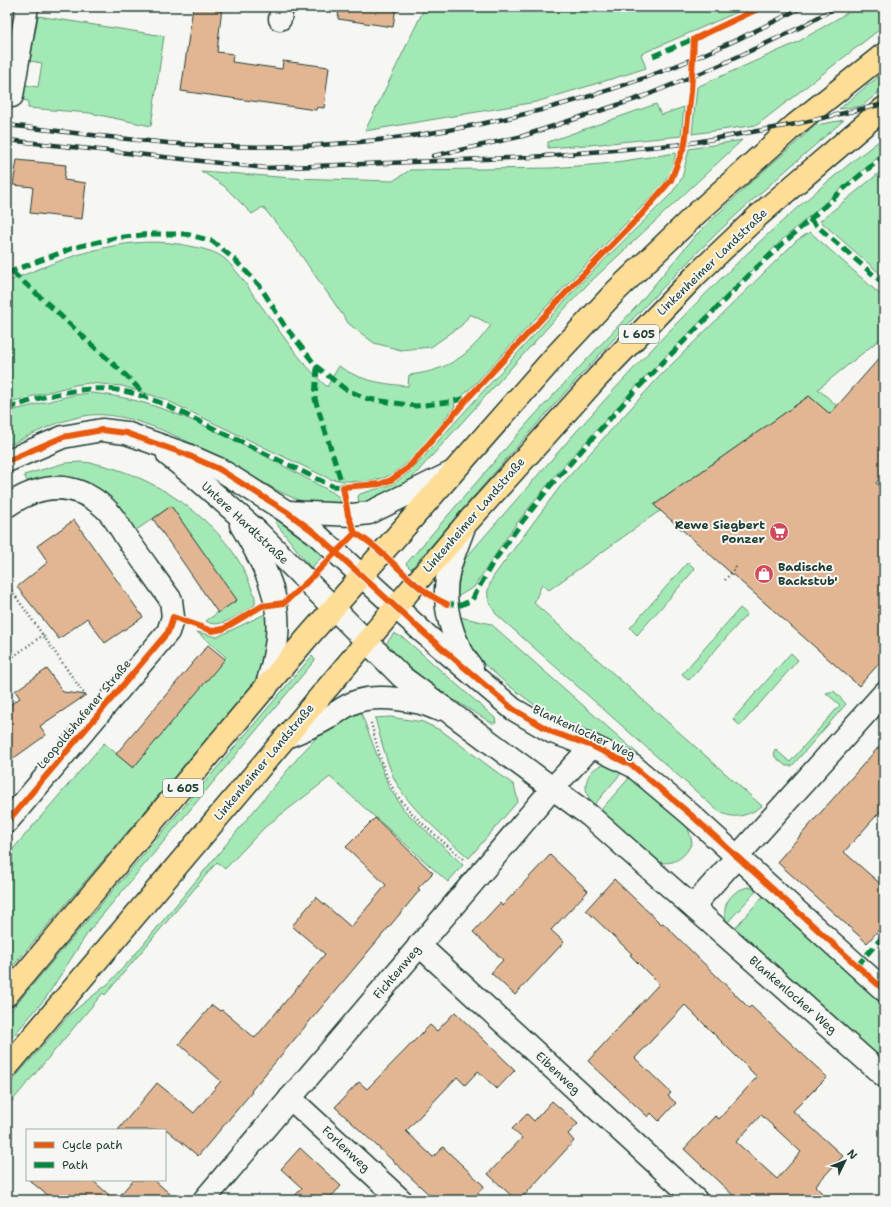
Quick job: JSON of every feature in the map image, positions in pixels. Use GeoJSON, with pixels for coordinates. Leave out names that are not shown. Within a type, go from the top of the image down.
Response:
{"type":"FeatureCollection","features":[{"type":"Feature","properties":{"kind":"main road","name":"L 605"},"geometry":{"type":"LineString","coordinates":[[7,995],[361,576],[557,354],[644,264],[696,214],[796,124],[884,54]]}},
{"type":"Feature","properties":{"kind":"main road","name":"Linkenheimer Landstraße"},"geometry":{"type":"LineString","coordinates":[[7,1067],[394,607],[465,525],[598,377],[696,276],[758,216],[884,108]]}},
{"type":"Feature","properties":{"kind":"street"},"geometry":{"type":"LineString","coordinates":[[12,96],[27,7]]}},
{"type":"Feature","properties":{"kind":"street","name":"Untere Hardtstraße"},"geometry":{"type":"LineString","coordinates":[[7,460],[63,437],[102,430],[126,433],[185,454],[219,469],[288,512],[314,532],[361,576]]}},
{"type":"Feature","properties":{"kind":"street","name":"Untere Hardtstraße"},"geometry":{"type":"LineString","coordinates":[[152,443],[194,476],[258,532],[333,609]]}},
{"type":"Feature","properties":{"kind":"street"},"geometry":{"type":"LineString","coordinates":[[288,512],[353,515],[369,513],[451,473]]}},
{"type":"Feature","properties":{"kind":"street","name":"Leopoldshafener Straße"},"geometry":{"type":"LineString","coordinates":[[7,506],[23,495],[47,487],[70,488],[90,496],[106,509],[171,600],[173,617],[168,632],[7,822]]}},
{"type":"Feature","properties":{"kind":"street"},"geometry":{"type":"LineString","coordinates":[[231,508],[264,569],[274,593],[276,603],[279,623],[275,653],[266,688]]}},
{"type":"Feature","properties":{"kind":"street"},"geometry":{"type":"LineString","coordinates":[[465,525],[449,569],[446,585],[447,613],[462,652],[488,689]]}},
{"type":"Feature","properties":{"kind":"street","name":"Blankenlocher Weg"},"geometry":{"type":"LineString","coordinates":[[361,576],[394,607],[488,689],[524,717],[552,732],[592,746],[633,766],[737,856],[884,990]]}},
{"type":"Feature","properties":{"kind":"street","name":"Blankenlocher Weg"},"geometry":{"type":"LineString","coordinates":[[333,609],[402,677],[590,816],[884,1076]]}},
{"type":"Feature","properties":{"kind":"street"},"geometry":{"type":"LineString","coordinates":[[693,906],[737,856],[780,811],[884,693]]}},
{"type":"Feature","properties":{"kind":"street"},"geometry":{"type":"LineString","coordinates":[[286,736],[313,726],[352,703],[365,700],[407,701],[428,705],[455,717]]}},
{"type":"Feature","properties":{"kind":"street","name":"Fichtenweg"},"geometry":{"type":"LineString","coordinates":[[204,1200],[479,874],[552,789],[592,746]]}},
{"type":"Feature","properties":{"kind":"street","name":"Eibenweg"},"geometry":{"type":"LineString","coordinates":[[420,945],[696,1200]]}},
{"type":"Feature","properties":{"kind":"street","name":"Forlenweg"},"geometry":{"type":"LineString","coordinates":[[290,1098],[401,1200]]}},
{"type":"Feature","properties":{"kind":"path"},"geometry":{"type":"LineString","coordinates":[[725,580],[736,567]]}},
{"type":"Feature","properties":{"kind":"path"},"geometry":{"type":"LineString","coordinates":[[7,584],[98,714]]}},
{"type":"Feature","properties":{"kind":"path"},"geometry":{"type":"LineString","coordinates":[[7,661],[43,635]]}},
{"type":"Feature","properties":{"kind":"path"},"geometry":{"type":"LineString","coordinates":[[365,700],[385,770],[398,797],[479,874]]}},
{"type":"Feature","properties":{"kind":"green space"},"geometry":{"type":"Polygon","coordinates":[[[425,7],[749,7],[641,54],[646,68],[631,73],[536,102],[365,131],[425,7]]]}},
{"type":"Feature","properties":{"kind":"green space"},"geometry":{"type":"Polygon","coordinates":[[[857,7],[884,7],[884,26],[757,125],[692,134],[697,87],[796,43],[857,7]]]}},
{"type":"Feature","properties":{"kind":"green space"},"geometry":{"type":"Polygon","coordinates":[[[38,16],[164,36],[151,126],[90,113],[28,108],[28,101],[23,100],[25,85],[38,87],[42,63],[30,61],[38,16]]]}},
{"type":"Feature","properties":{"kind":"green space"},"geometry":{"type":"Polygon","coordinates":[[[884,72],[884,88],[862,106],[839,109],[884,72]]]}},
{"type":"Feature","properties":{"kind":"green space"},"geometry":{"type":"Polygon","coordinates":[[[656,104],[661,115],[684,107],[681,136],[548,148],[548,142],[656,104]]]}},
{"type":"Feature","properties":{"kind":"green space"},"geometry":{"type":"Polygon","coordinates":[[[844,120],[701,248],[612,341],[544,416],[411,569],[406,564],[532,418],[636,307],[695,236],[750,183],[816,125],[844,120]]]}},
{"type":"Feature","properties":{"kind":"green space"},"geometry":{"type":"Polygon","coordinates":[[[884,137],[884,152],[783,239],[642,380],[559,471],[536,499],[513,528],[474,587],[457,597],[460,575],[465,559],[613,391],[716,284],[770,232],[826,183],[884,137]]]}},
{"type":"Feature","properties":{"kind":"green space"},"geometry":{"type":"Polygon","coordinates":[[[742,140],[587,285],[411,479],[401,487],[359,504],[358,496],[360,494],[393,484],[411,471],[581,283],[671,194],[682,178],[689,149],[742,140]]]}},
{"type":"Feature","properties":{"kind":"green space"},"geometry":{"type":"Polygon","coordinates":[[[676,153],[671,172],[661,187],[569,282],[478,381],[454,404],[455,406],[420,450],[399,469],[388,476],[376,480],[365,481],[330,479],[164,399],[122,386],[90,383],[75,385],[7,403],[7,282],[75,256],[122,244],[146,242],[170,243],[202,249],[225,259],[238,273],[298,356],[327,387],[339,366],[355,375],[372,381],[408,386],[409,375],[435,370],[456,360],[483,336],[491,325],[470,314],[462,325],[431,347],[401,350],[374,343],[349,324],[296,248],[263,207],[252,214],[224,186],[201,171],[292,178],[393,181],[410,170],[551,168],[603,164],[676,153]]]}},
{"type":"Feature","properties":{"kind":"green space"},"geometry":{"type":"Polygon","coordinates":[[[884,169],[884,277],[820,221],[884,169]]]}},
{"type":"Feature","properties":{"kind":"green space"},"geometry":{"type":"Polygon","coordinates":[[[810,232],[884,298],[884,336],[818,389],[884,447],[884,462],[809,396],[654,505],[661,511],[549,590],[542,584],[534,603],[762,806],[746,815],[735,816],[717,810],[496,614],[490,604],[488,592],[493,577],[562,484],[660,376],[796,241],[810,232]]]}},
{"type":"Feature","properties":{"kind":"green space"},"geometry":{"type":"Polygon","coordinates":[[[91,393],[122,397],[153,406],[215,430],[332,492],[339,497],[341,504],[314,504],[297,499],[172,434],[129,419],[109,415],[90,415],[68,420],[7,446],[7,412],[73,395],[91,393]]]}},
{"type":"Feature","properties":{"kind":"green space"},"geometry":{"type":"Polygon","coordinates":[[[82,462],[106,466],[131,474],[156,486],[180,501],[202,518],[221,537],[237,558],[254,593],[254,606],[224,622],[217,624],[206,621],[236,600],[171,506],[135,531],[113,503],[90,485],[63,477],[27,481],[24,475],[65,463],[82,462]]]}},
{"type":"Feature","properties":{"kind":"green space"},"geometry":{"type":"Polygon","coordinates":[[[277,520],[324,555],[311,568],[275,522],[277,520]]]}},
{"type":"Feature","properties":{"kind":"green space"},"geometry":{"type":"Polygon","coordinates":[[[688,562],[695,569],[637,635],[630,628],[688,562]]]}},
{"type":"Feature","properties":{"kind":"green space"},"geometry":{"type":"Polygon","coordinates":[[[740,608],[747,614],[689,680],[682,674],[740,608]]]}},
{"type":"Feature","properties":{"kind":"green space"},"geometry":{"type":"Polygon","coordinates":[[[267,613],[267,643],[263,661],[256,679],[250,688],[7,973],[7,856],[104,743],[133,768],[226,657],[197,632],[217,637],[267,613]]]}},
{"type":"Feature","properties":{"kind":"green space"},"geometry":{"type":"Polygon","coordinates":[[[460,617],[491,624],[637,753],[637,757],[606,739],[544,712],[508,685],[473,652],[464,633],[460,617]]]}},
{"type":"Feature","properties":{"kind":"green space"},"geometry":{"type":"Polygon","coordinates":[[[394,633],[405,639],[495,718],[496,723],[492,723],[446,695],[391,653],[386,644],[394,633]]]}},
{"type":"Feature","properties":{"kind":"green space"},"geometry":{"type":"Polygon","coordinates":[[[791,653],[798,660],[740,726],[733,719],[791,653]]]}},
{"type":"Feature","properties":{"kind":"green space"},"geometry":{"type":"Polygon","coordinates":[[[312,656],[315,660],[89,931],[45,999],[7,1043],[7,1015],[312,656]]]}},
{"type":"Feature","properties":{"kind":"green space"},"geometry":{"type":"Polygon","coordinates":[[[834,691],[846,704],[792,766],[786,766],[775,757],[774,751],[776,750],[790,762],[840,705],[826,693],[834,691]]]}},
{"type":"Feature","properties":{"kind":"green space"},"geometry":{"type":"Polygon","coordinates":[[[360,710],[389,787],[404,810],[463,865],[448,882],[330,777],[265,827],[225,869],[217,862],[105,995],[103,993],[7,1107],[7,1087],[70,1014],[109,983],[132,958],[301,754],[321,733],[360,710]]]}},
{"type":"Feature","properties":{"kind":"green space"},"geometry":{"type":"Polygon","coordinates":[[[390,717],[423,722],[442,731],[514,785],[518,801],[469,858],[426,820],[407,798],[392,774],[375,718],[390,717]]]}},
{"type":"Feature","properties":{"kind":"green space"},"geometry":{"type":"Polygon","coordinates":[[[608,764],[623,771],[594,805],[589,799],[587,793],[587,780],[594,769],[608,764]]]}},
{"type":"Feature","properties":{"kind":"green space"},"geometry":{"type":"Polygon","coordinates":[[[631,776],[686,821],[692,842],[684,855],[675,861],[665,863],[654,859],[638,847],[599,812],[631,776]]]}},
{"type":"Feature","properties":{"kind":"green space"},"geometry":{"type":"Polygon","coordinates":[[[748,887],[757,890],[727,923],[725,910],[728,900],[732,895],[748,887]]]}},
{"type":"Feature","properties":{"kind":"green space"},"geometry":{"type":"Polygon","coordinates":[[[764,895],[884,1001],[884,1064],[733,930],[764,895]]]}},
{"type":"Feature","properties":{"kind":"building"},"geometry":{"type":"Polygon","coordinates":[[[193,7],[222,7],[217,52],[233,54],[232,62],[282,69],[283,61],[329,67],[324,108],[317,107],[316,110],[181,91],[193,7]]]}},
{"type":"Feature","properties":{"kind":"building"},"geometry":{"type":"Polygon","coordinates":[[[339,7],[396,7],[393,27],[338,19],[339,7]]]}},
{"type":"Feature","properties":{"kind":"building"},"geometry":{"type":"Polygon","coordinates":[[[17,160],[66,165],[64,180],[86,183],[82,219],[30,213],[33,187],[13,185],[17,160]]]}},
{"type":"Feature","properties":{"kind":"building"},"geometry":{"type":"Polygon","coordinates":[[[884,353],[884,473],[876,483],[884,490],[884,658],[859,686],[654,505],[809,396],[830,414],[884,353]]]}},
{"type":"Feature","properties":{"kind":"building"},"geometry":{"type":"Polygon","coordinates":[[[171,506],[237,600],[218,613],[153,519],[171,506]]]}},
{"type":"Feature","properties":{"kind":"building"},"geometry":{"type":"Polygon","coordinates":[[[74,520],[143,617],[105,643],[87,618],[59,639],[17,587],[48,562],[37,546],[74,520]]]}},
{"type":"Feature","properties":{"kind":"building"},"geometry":{"type":"Polygon","coordinates":[[[208,645],[225,659],[133,768],[116,754],[208,645]]]}},
{"type":"Feature","properties":{"kind":"building"},"geometry":{"type":"Polygon","coordinates":[[[47,669],[63,692],[86,695],[40,726],[46,735],[7,763],[7,707],[20,698],[15,691],[47,669]]]}},
{"type":"Feature","properties":{"kind":"building"},"geometry":{"type":"Polygon","coordinates":[[[884,741],[884,807],[844,852],[884,887],[884,924],[867,943],[777,862],[884,741]]]}},
{"type":"Feature","properties":{"kind":"building"},"geometry":{"type":"Polygon","coordinates":[[[375,818],[433,873],[418,888],[420,890],[198,1156],[166,1129],[119,1129],[157,1083],[194,1113],[221,1081],[179,1044],[212,1005],[220,1011],[222,1010],[255,1038],[325,954],[292,926],[316,897],[351,927],[386,885],[346,847],[375,818]]]}},
{"type":"Feature","properties":{"kind":"building"},"geometry":{"type":"Polygon","coordinates":[[[550,855],[588,891],[551,930],[564,942],[515,995],[491,973],[503,960],[473,932],[500,903],[502,906],[550,855]]]}},
{"type":"Feature","properties":{"kind":"building"},"geometry":{"type":"Polygon","coordinates":[[[614,879],[661,924],[663,923],[749,1008],[751,1006],[827,1077],[793,1111],[843,1156],[815,1186],[829,1200],[738,1200],[684,1149],[715,1116],[719,1119],[757,1077],[685,1005],[635,1058],[671,1093],[668,1096],[676,1103],[659,1121],[651,1113],[648,1117],[588,1061],[659,984],[630,955],[632,954],[586,910],[614,879]],[[761,1115],[736,1142],[777,1179],[801,1152],[761,1115]]]}},
{"type":"Feature","properties":{"kind":"building"},"geometry":{"type":"Polygon","coordinates":[[[455,1012],[515,1070],[497,1089],[478,1071],[465,1085],[457,1077],[406,1131],[433,1157],[443,1147],[484,1186],[472,1200],[435,1200],[335,1107],[359,1082],[367,1089],[430,1025],[437,1031],[455,1012]]]}},
{"type":"Feature","properties":{"kind":"building"},"geometry":{"type":"Polygon","coordinates":[[[552,1101],[578,1124],[568,1134],[574,1141],[520,1200],[516,1200],[488,1174],[522,1138],[512,1129],[527,1114],[534,1121],[552,1101]]]}},
{"type":"Feature","properties":{"kind":"building"},"geometry":{"type":"Polygon","coordinates":[[[300,1148],[341,1186],[328,1200],[291,1200],[302,1188],[281,1169],[300,1148]]]}},
{"type":"Feature","properties":{"kind":"building"},"geometry":{"type":"Polygon","coordinates":[[[30,1181],[93,1181],[115,1200],[53,1200],[30,1181]]]}},
{"type":"Feature","properties":{"kind":"building"},"geometry":{"type":"Polygon","coordinates":[[[132,1181],[155,1181],[177,1200],[116,1200],[132,1181]]]}},
{"type":"Feature","properties":{"kind":"railway"},"geometry":{"type":"LineString","coordinates":[[7,125],[125,139],[195,145],[274,147],[353,143],[431,133],[508,118],[584,98],[659,72],[731,42],[802,7]]}},
{"type":"Feature","properties":{"kind":"railway"},"geometry":{"type":"LineString","coordinates":[[433,156],[523,136],[642,97],[718,66],[803,26],[836,7]]}},
{"type":"Feature","properties":{"kind":"railway"},"geometry":{"type":"LineString","coordinates":[[7,140],[266,168],[532,157],[685,144],[796,124],[884,104]]}},
{"type":"Feature","properties":{"kind":"marked path"},"geometry":{"type":"LineString","coordinates":[[653,56],[696,38]]}},
{"type":"Feature","properties":{"kind":"marked path"},"geometry":{"type":"LineString","coordinates":[[444,603],[461,605],[472,600],[492,564],[522,522],[551,485],[631,395],[755,269],[848,185],[884,156]]}},
{"type":"Feature","properties":{"kind":"marked path"},"geometry":{"type":"LineString","coordinates":[[809,219],[884,284]]}},
{"type":"Feature","properties":{"kind":"marked path"},"geometry":{"type":"LineString","coordinates":[[7,273],[76,247],[115,238],[151,234],[186,234],[212,241],[234,259],[260,286],[284,325],[317,367],[345,389],[368,399],[416,406],[467,398]]}},
{"type":"Feature","properties":{"kind":"marked path"},"geometry":{"type":"LineString","coordinates":[[12,272],[139,388],[145,396]]}},
{"type":"Feature","properties":{"kind":"marked path"},"geometry":{"type":"LineString","coordinates":[[317,367],[315,399],[344,490]]}},
{"type":"Feature","properties":{"kind":"marked path"},"geometry":{"type":"LineString","coordinates":[[7,408],[40,398],[90,389],[118,390],[132,393],[166,405],[332,486],[347,487]]}},
{"type":"Feature","properties":{"kind":"marked path"},"geometry":{"type":"LineString","coordinates":[[857,966],[884,935]]}},
{"type":"Feature","properties":{"kind":"cycle path"},"geometry":{"type":"LineString","coordinates":[[7,822],[168,632],[173,617],[212,631],[223,629],[262,606],[284,603],[355,533],[348,515],[343,487],[380,484],[391,480],[408,468],[469,397],[575,283],[642,214],[671,180],[685,144],[691,92],[694,39],[762,7]]}},
{"type":"Feature","properties":{"kind":"cycle path"},"geometry":{"type":"LineString","coordinates":[[7,461],[63,437],[102,430],[126,433],[185,454],[219,469],[287,512],[314,532],[424,633],[513,709],[552,732],[592,746],[633,766],[690,814],[884,990]]}},
{"type":"Feature","properties":{"kind":"cycle path"},"geometry":{"type":"LineString","coordinates":[[355,533],[379,550],[422,589],[447,604]]}},
{"type":"Feature","properties":{"kind":"place","name":"Rewe Siegbert Ponzer"},"geometry":{"type":"Point","coordinates":[779,532]}},
{"type":"Feature","properties":{"kind":"place","name":"Badische Backstub'"},"geometry":{"type":"Point","coordinates":[764,574]}}]}
